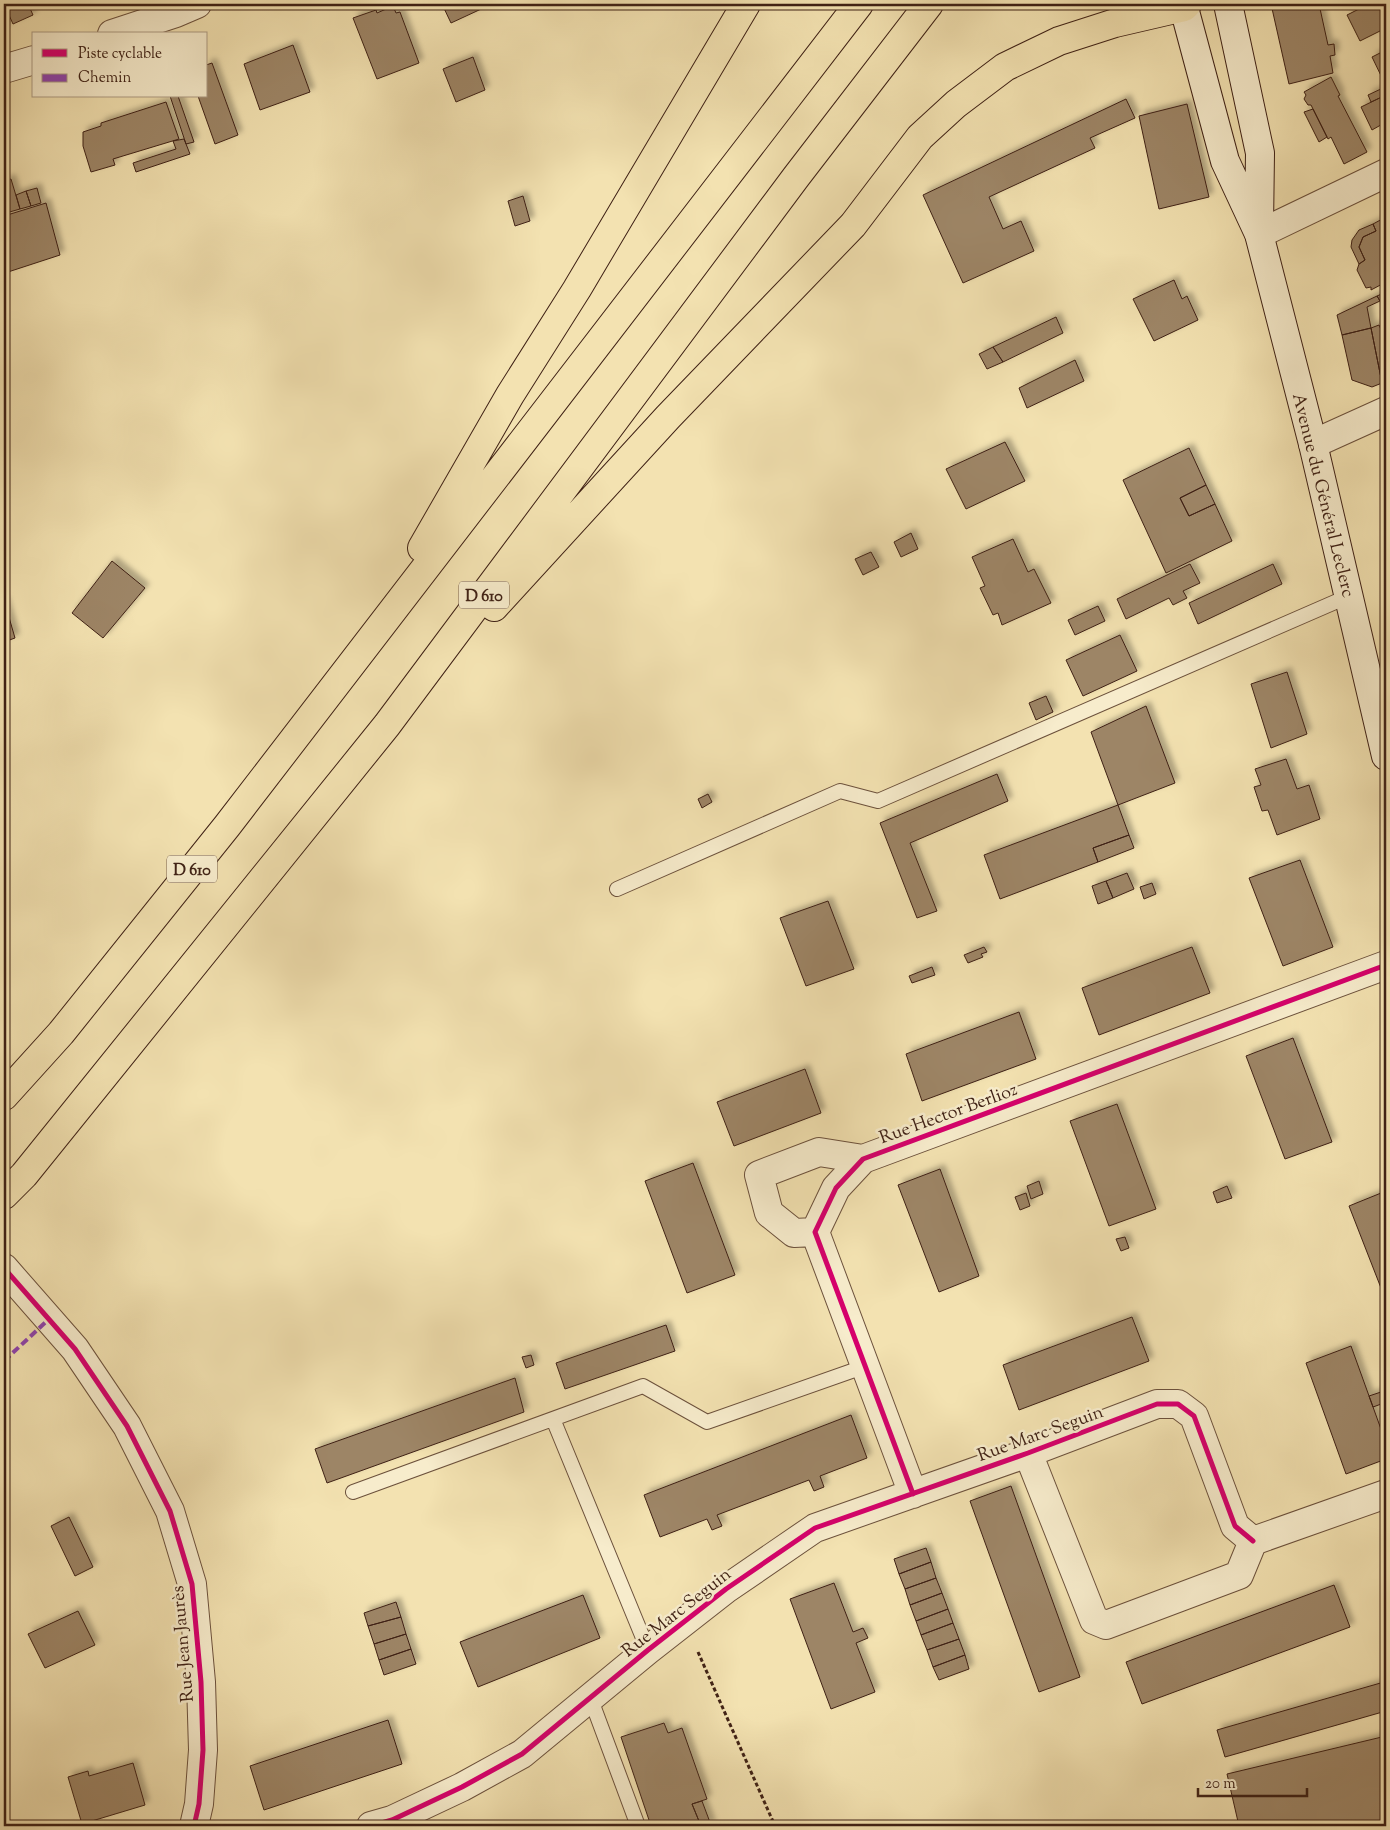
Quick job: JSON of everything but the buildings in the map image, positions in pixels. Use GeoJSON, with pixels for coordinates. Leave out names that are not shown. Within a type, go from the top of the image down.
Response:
{"type":"FeatureCollection","features":[{"type":"Feature","properties":{"kind":"highway"},"geometry":{"type":"LineString","coordinates":[[372,636],[510,395],[578,289],[746,4]]}},
{"type":"Feature","properties":{"kind":"highway","name":"D 610"},"geometry":{"type":"LineString","coordinates":[[4,1096],[61,1033],[221,834],[859,4]]}},
{"type":"Feature","properties":{"kind":"highway","name":"D 610"},"geometry":{"type":"LineString","coordinates":[[4,1195],[24,1175],[387,725],[796,177],[929,4]]}},
{"type":"Feature","properties":{"kind":"highway"},"geometry":{"type":"LineString","coordinates":[[387,725],[668,417],[853,225],[920,137],[949,110],[1005,67],[1059,41],[1115,23],[1185,5]]}},
{"type":"Feature","properties":{"kind":"street"},"geometry":{"type":"LineString","coordinates":[[118,32],[197,4]]}},
{"type":"Feature","properties":{"kind":"street","name":"Avenue du Général Leclerc"},"geometry":{"type":"LineString","coordinates":[[1228,4],[1260,153],[1259,234]]}},
{"type":"Feature","properties":{"kind":"street","name":"Avenue du Général Leclerc"},"geometry":{"type":"LineString","coordinates":[[1185,5],[1225,161],[1259,234],[1313,444],[1349,596],[1379,689],[1386,756]]}},
{"type":"Feature","properties":{"kind":"street"},"geometry":{"type":"LineString","coordinates":[[4,69],[32,61]]}},
{"type":"Feature","properties":{"kind":"street"},"geometry":{"type":"LineString","coordinates":[[1259,234],[1386,173]]}},
{"type":"Feature","properties":{"kind":"street"},"geometry":{"type":"LineString","coordinates":[[1313,444],[1386,411]]}},
{"type":"Feature","properties":{"kind":"street","name":"Rue Hector Berlioz"},"geometry":{"type":"LineString","coordinates":[[863,1159],[819,1152],[759,1175],[770,1213],[794,1233],[815,1232],[836,1188],[863,1159],[1386,965]]}},
{"type":"Feature","properties":{"kind":"street"},"geometry":{"type":"LineString","coordinates":[[815,1232],[913,1494]]}},
{"type":"Feature","properties":{"kind":"street","name":"Rue Jean Jaurès"},"geometry":{"type":"LineString","coordinates":[[4,1268],[75,1349],[127,1426],[170,1512],[192,1584],[201,1682],[203,1750],[197,1815]]}},
{"type":"Feature","properties":{"kind":"street","name":"Rue Marc Seguin"},"geometry":{"type":"LineString","coordinates":[[385,1824],[462,1787],[522,1754],[684,1621],[726,1589],[815,1528],[1028,1453],[1157,1404],[1178,1404],[1194,1416],[1235,1526],[1253,1540],[1239,1575],[1106,1625],[1094,1620],[1028,1453]]}},
{"type":"Feature","properties":{"kind":"street"},"geometry":{"type":"LineString","coordinates":[[1253,1540],[1386,1494]]}},
{"type":"Feature","properties":{"kind":"lane"},"geometry":{"type":"LineString","coordinates":[[617,889],[840,792],[878,801],[1349,596]]}},
{"type":"Feature","properties":{"kind":"lane"},"geometry":{"type":"LineString","coordinates":[[353,1492],[643,1386],[707,1422],[866,1366]]}},
{"type":"Feature","properties":{"kind":"lane"},"geometry":{"type":"LineString","coordinates":[[553,1419],[648,1650]]}},
{"type":"Feature","properties":{"kind":"lane"},"geometry":{"type":"LineString","coordinates":[[590,1697],[638,1826]]}},
{"type":"Feature","properties":{"kind":"path"},"geometry":{"type":"LineString","coordinates":[[684,1621],[775,1826]]}},
{"type":"Feature","properties":{"kind":"marked path"},"geometry":{"type":"LineString","coordinates":[[4,1361],[49,1319]]}},
{"type":"Feature","properties":{"kind":"cycle path"},"geometry":{"type":"LineString","coordinates":[[913,1494],[815,1232],[836,1188],[863,1159],[1386,965]]}},
{"type":"Feature","properties":{"kind":"cycle path"},"geometry":{"type":"LineString","coordinates":[[4,1268],[75,1349],[127,1426],[170,1511],[192,1584],[201,1682],[203,1750],[199,1804],[194,1826]]}},
{"type":"Feature","properties":{"kind":"cycle path"},"geometry":{"type":"LineString","coordinates":[[371,1826],[392,1820],[462,1787],[522,1754],[648,1650],[726,1589],[815,1528],[1028,1453],[1157,1404],[1178,1404],[1194,1416],[1235,1526],[1253,1541]]}}]}
